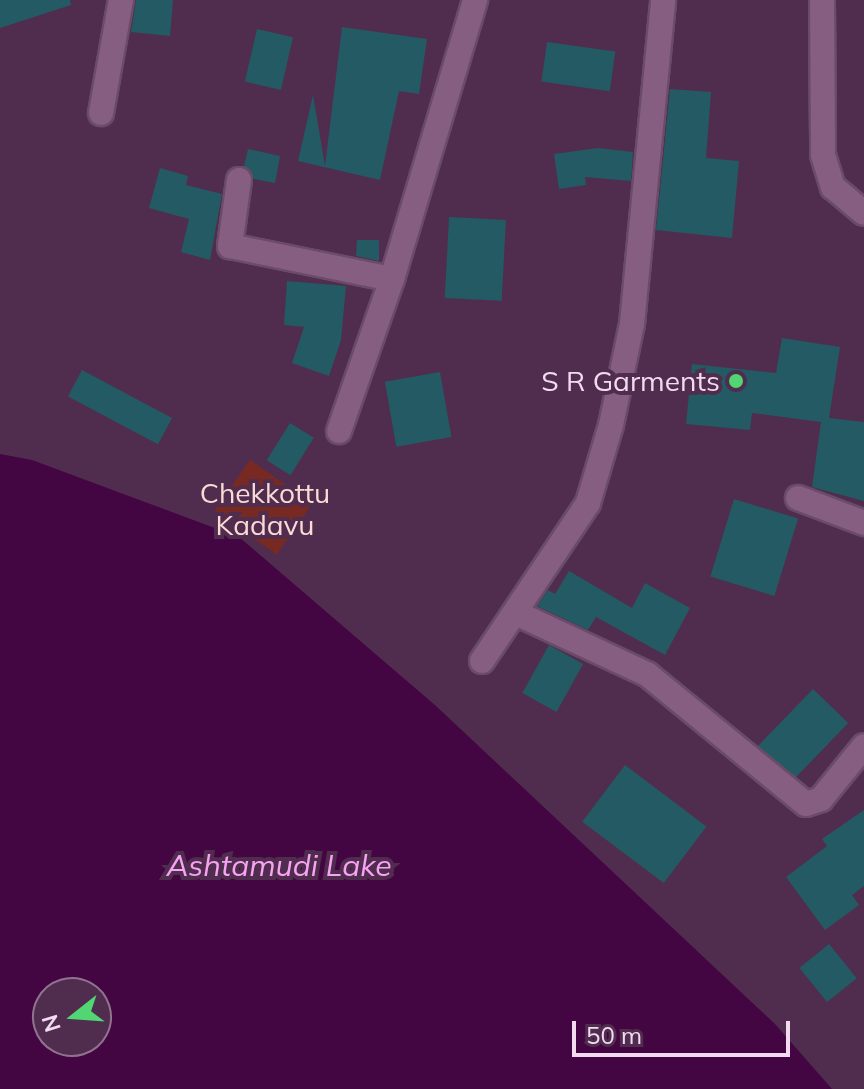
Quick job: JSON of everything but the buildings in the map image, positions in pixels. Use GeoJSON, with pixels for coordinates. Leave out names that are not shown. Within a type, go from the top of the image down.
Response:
{"type":"FeatureCollection","features":[{"type":"Feature","properties":{"kind":"street"},"geometry":{"type":"LineString","coordinates":[[101,113],[121,0]]}},
{"type":"Feature","properties":{"kind":"street"},"geometry":{"type":"LineString","coordinates":[[339,431],[392,279],[475,0]]}},
{"type":"Feature","properties":{"kind":"street"},"geometry":{"type":"LineString","coordinates":[[482,661],[588,503],[611,425],[632,324],[663,0]]}},
{"type":"Feature","properties":{"kind":"street"},"geometry":{"type":"LineString","coordinates":[[822,0],[823,155],[833,187],[864,213]]}},
{"type":"Feature","properties":{"kind":"street"},"geometry":{"type":"LineString","coordinates":[[239,180],[230,246],[392,279]]}},
{"type":"Feature","properties":{"kind":"street"},"geometry":{"type":"LineString","coordinates":[[798,498],[864,523]]}},
{"type":"Feature","properties":{"kind":"street"},"geometry":{"type":"LineString","coordinates":[[516,613],[647,674],[806,804],[821,799],[864,746]]}},
{"type":"Feature","properties":{"kind":"green space","name":"Chekkottu Kadavu"},"geometry":{"type":"Polygon","coordinates":[[[250,460],[312,504],[277,554],[214,511],[250,460]]]}},
{"type":"Feature","properties":{"kind":"water","name":"Ashtamudi Lake"},"geometry":{"type":"Polygon","coordinates":[[[0,454],[32,460],[239,537],[436,706],[775,1024],[832,1089],[0,1089],[0,454]]]}},
{"type":"Feature","properties":{"kind":"place","name":"S R Garments"},"geometry":{"type":"Point","coordinates":[736,381]}}]}
